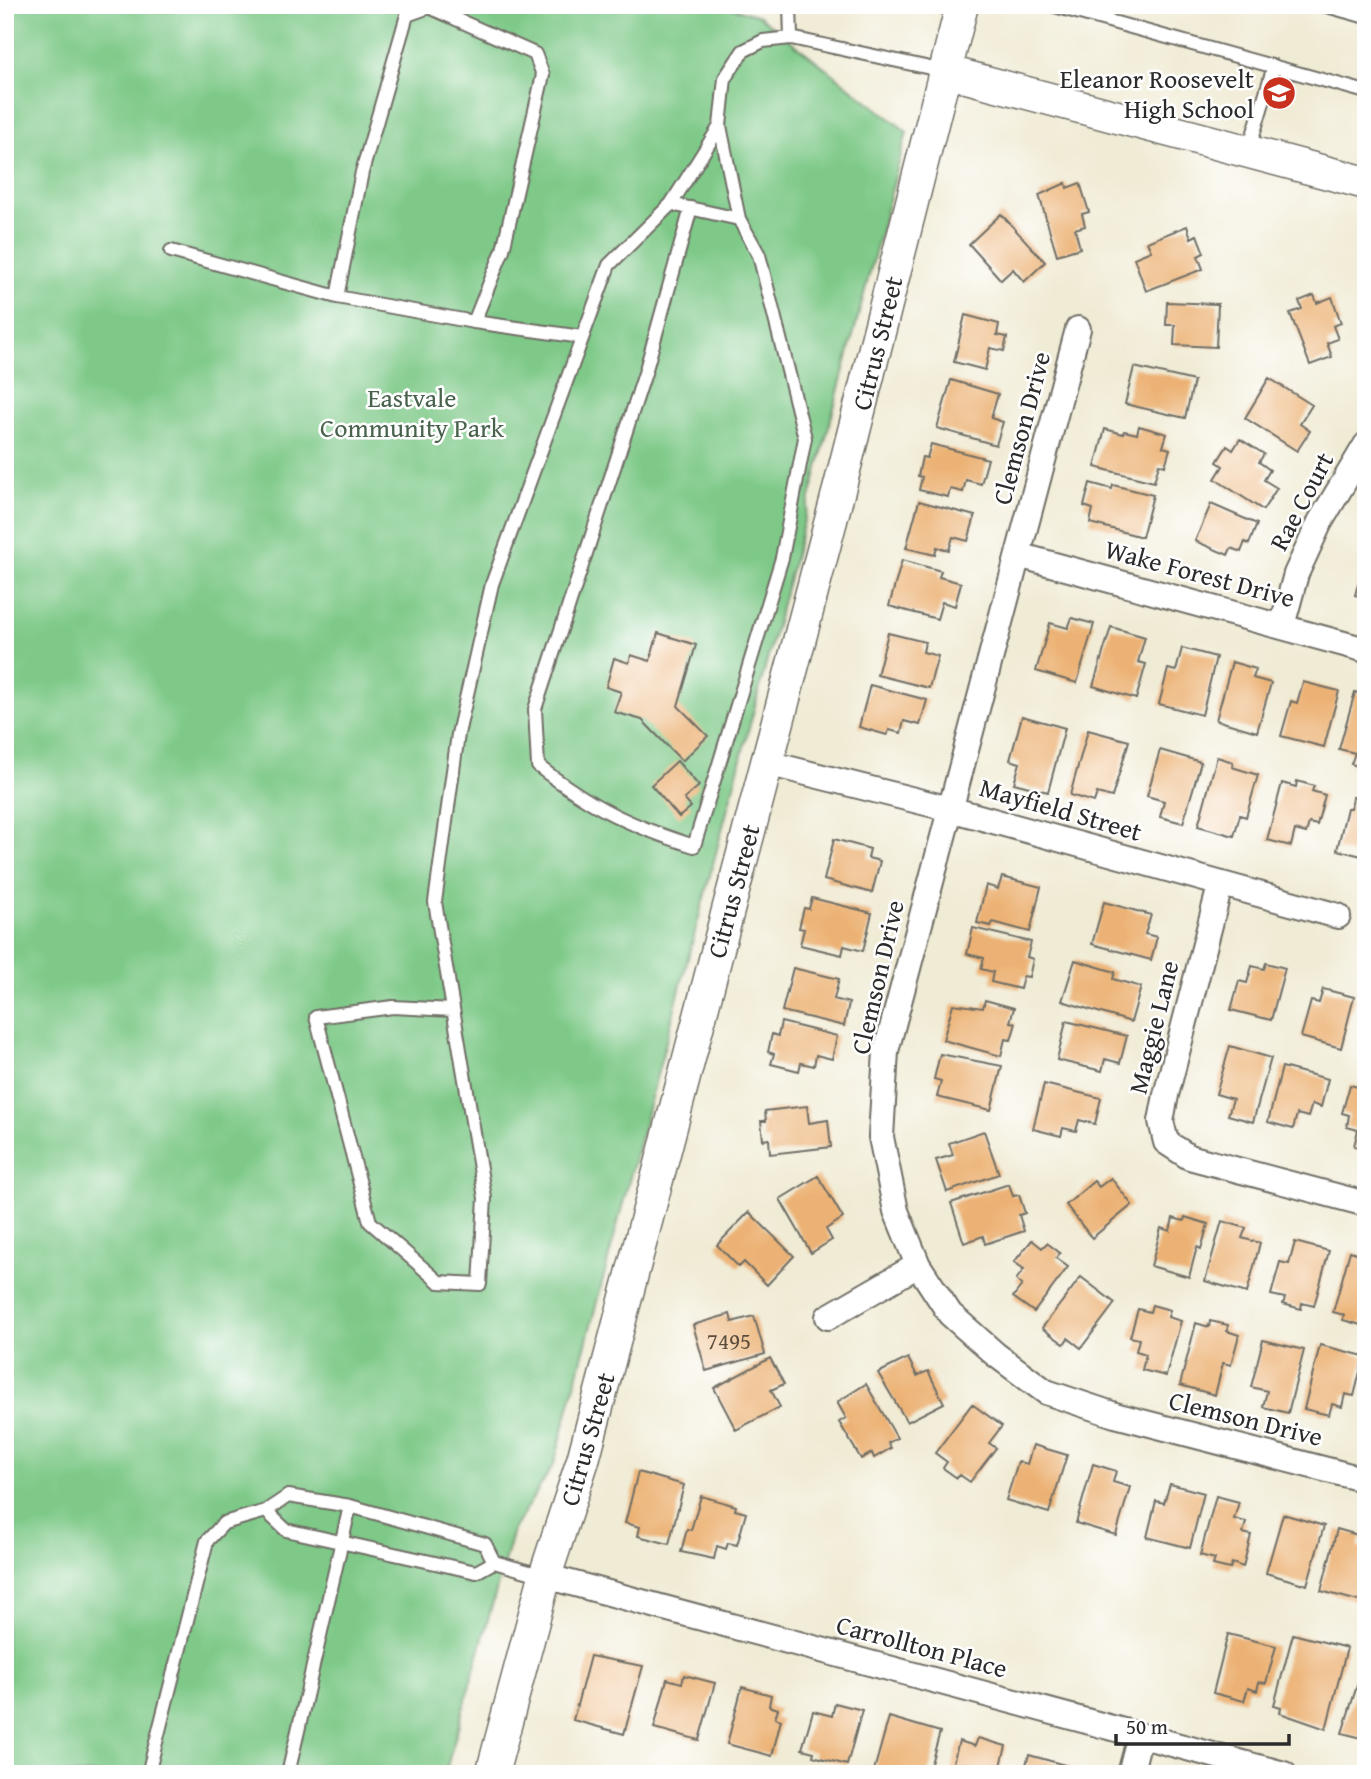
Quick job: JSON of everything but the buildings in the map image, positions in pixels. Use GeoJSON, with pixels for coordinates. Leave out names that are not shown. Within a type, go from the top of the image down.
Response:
{"type":"FeatureCollection","features":[{"type":"Feature","properties":{"kind":"street","name":"Citrus Street"},"geometry":{"type":"LineString","coordinates":[[492,1774],[545,1576],[583,1460],[844,473],[962,5]]}},
{"type":"Feature","properties":{"kind":"street"},"geometry":{"type":"LineString","coordinates":[[944,71],[1366,183]]}},
{"type":"Feature","properties":{"kind":"street","name":"Clemson Drive"},"geometry":{"type":"LineString","coordinates":[[1078,329],[950,809],[886,1063],[881,1137],[897,1211],[918,1265],[950,1314],[995,1354],[1046,1392],[1115,1415],[1366,1480]]}},
{"type":"Feature","properties":{"kind":"street","name":"Rae Court"},"geometry":{"type":"LineString","coordinates":[[1282,626],[1296,574],[1327,510],[1366,445]]}},
{"type":"Feature","properties":{"kind":"street","name":"Wake Forest Drive"},"geometry":{"type":"LineString","coordinates":[[1018,555],[1366,650]]}},
{"type":"Feature","properties":{"kind":"street","name":"Mayfield Street"},"geometry":{"type":"LineString","coordinates":[[767,762],[950,809],[1220,886],[1338,916]]}},
{"type":"Feature","properties":{"kind":"street","name":"Maggie Lane"},"geometry":{"type":"LineString","coordinates":[[1220,886],[1166,1095],[1161,1121],[1166,1142],[1199,1160],[1366,1204]]}},
{"type":"Feature","properties":{"kind":"street"},"geometry":{"type":"LineString","coordinates":[[828,1317],[918,1265]]}},
{"type":"Feature","properties":{"kind":"street","name":"Carrollton Place"},"geometry":{"type":"LineString","coordinates":[[545,1576],[1284,1774]]}},
{"type":"Feature","properties":{"kind":"street"},"geometry":{"type":"LineString","coordinates":[[1130,1774],[1140,1736]]}},
{"type":"Feature","properties":{"kind":"lane"},"geometry":{"type":"LineString","coordinates":[[790,5],[791,38]]}},
{"type":"Feature","properties":{"kind":"lane"},"geometry":{"type":"LineString","coordinates":[[1051,5],[1366,92]]}},
{"type":"Feature","properties":{"kind":"lane"},"geometry":{"type":"LineString","coordinates":[[1323,5],[1366,17]]}},
{"type":"Feature","properties":{"kind":"lane"},"geometry":{"type":"LineString","coordinates":[[337,297],[362,172],[407,15],[429,7],[536,54],[543,75],[503,250],[474,322]]}},
{"type":"Feature","properties":{"kind":"lane"},"geometry":{"type":"LineString","coordinates":[[691,208],[645,373],[535,709],[538,766],[580,798],[634,827],[694,846],[782,558],[805,438],[759,255],[739,219],[720,126],[725,78],[743,51],[763,41],[791,38],[944,71]]}},
{"type":"Feature","properties":{"kind":"lane"},"geometry":{"type":"LineString","coordinates":[[1248,152],[1274,66]]}},
{"type":"Feature","properties":{"kind":"lane"},"geometry":{"type":"LineString","coordinates":[[453,1010],[393,1007],[316,1017],[370,1222],[439,1282],[480,1284],[485,1198],[435,902],[458,734],[492,584],[609,265],[671,204],[720,126]]}},
{"type":"Feature","properties":{"kind":"lane"},"geometry":{"type":"LineString","coordinates":[[671,204],[739,219]]}},
{"type":"Feature","properties":{"kind":"lane"},"geometry":{"type":"LineString","coordinates":[[171,251],[337,297],[474,322],[582,337]]}},
{"type":"Feature","properties":{"kind":"lane"},"geometry":{"type":"LineString","coordinates":[[148,1774],[207,1541],[224,1523],[265,1511],[288,1496],[350,1506],[485,1544],[494,1562]]}},
{"type":"Feature","properties":{"kind":"lane"},"geometry":{"type":"LineString","coordinates":[[288,1774],[350,1506]]}},
{"type":"Feature","properties":{"kind":"lane"},"geometry":{"type":"LineString","coordinates":[[265,1511],[286,1530],[342,1540],[476,1572],[494,1562],[545,1576]]}},
{"type":"Feature","properties":{"kind":"green space","name":"Eastvale Community Park"},"geometry":{"type":"Polygon","coordinates":[[[5,5],[722,5],[759,16],[907,132],[554,1464],[513,1530],[445,1774],[5,1774],[5,5]]]}},
{"type":"Feature","properties":{"kind":"place","name":"Eleanor Roosevelt High School"},"geometry":{"type":"Point","coordinates":[1279,93]}}]}
